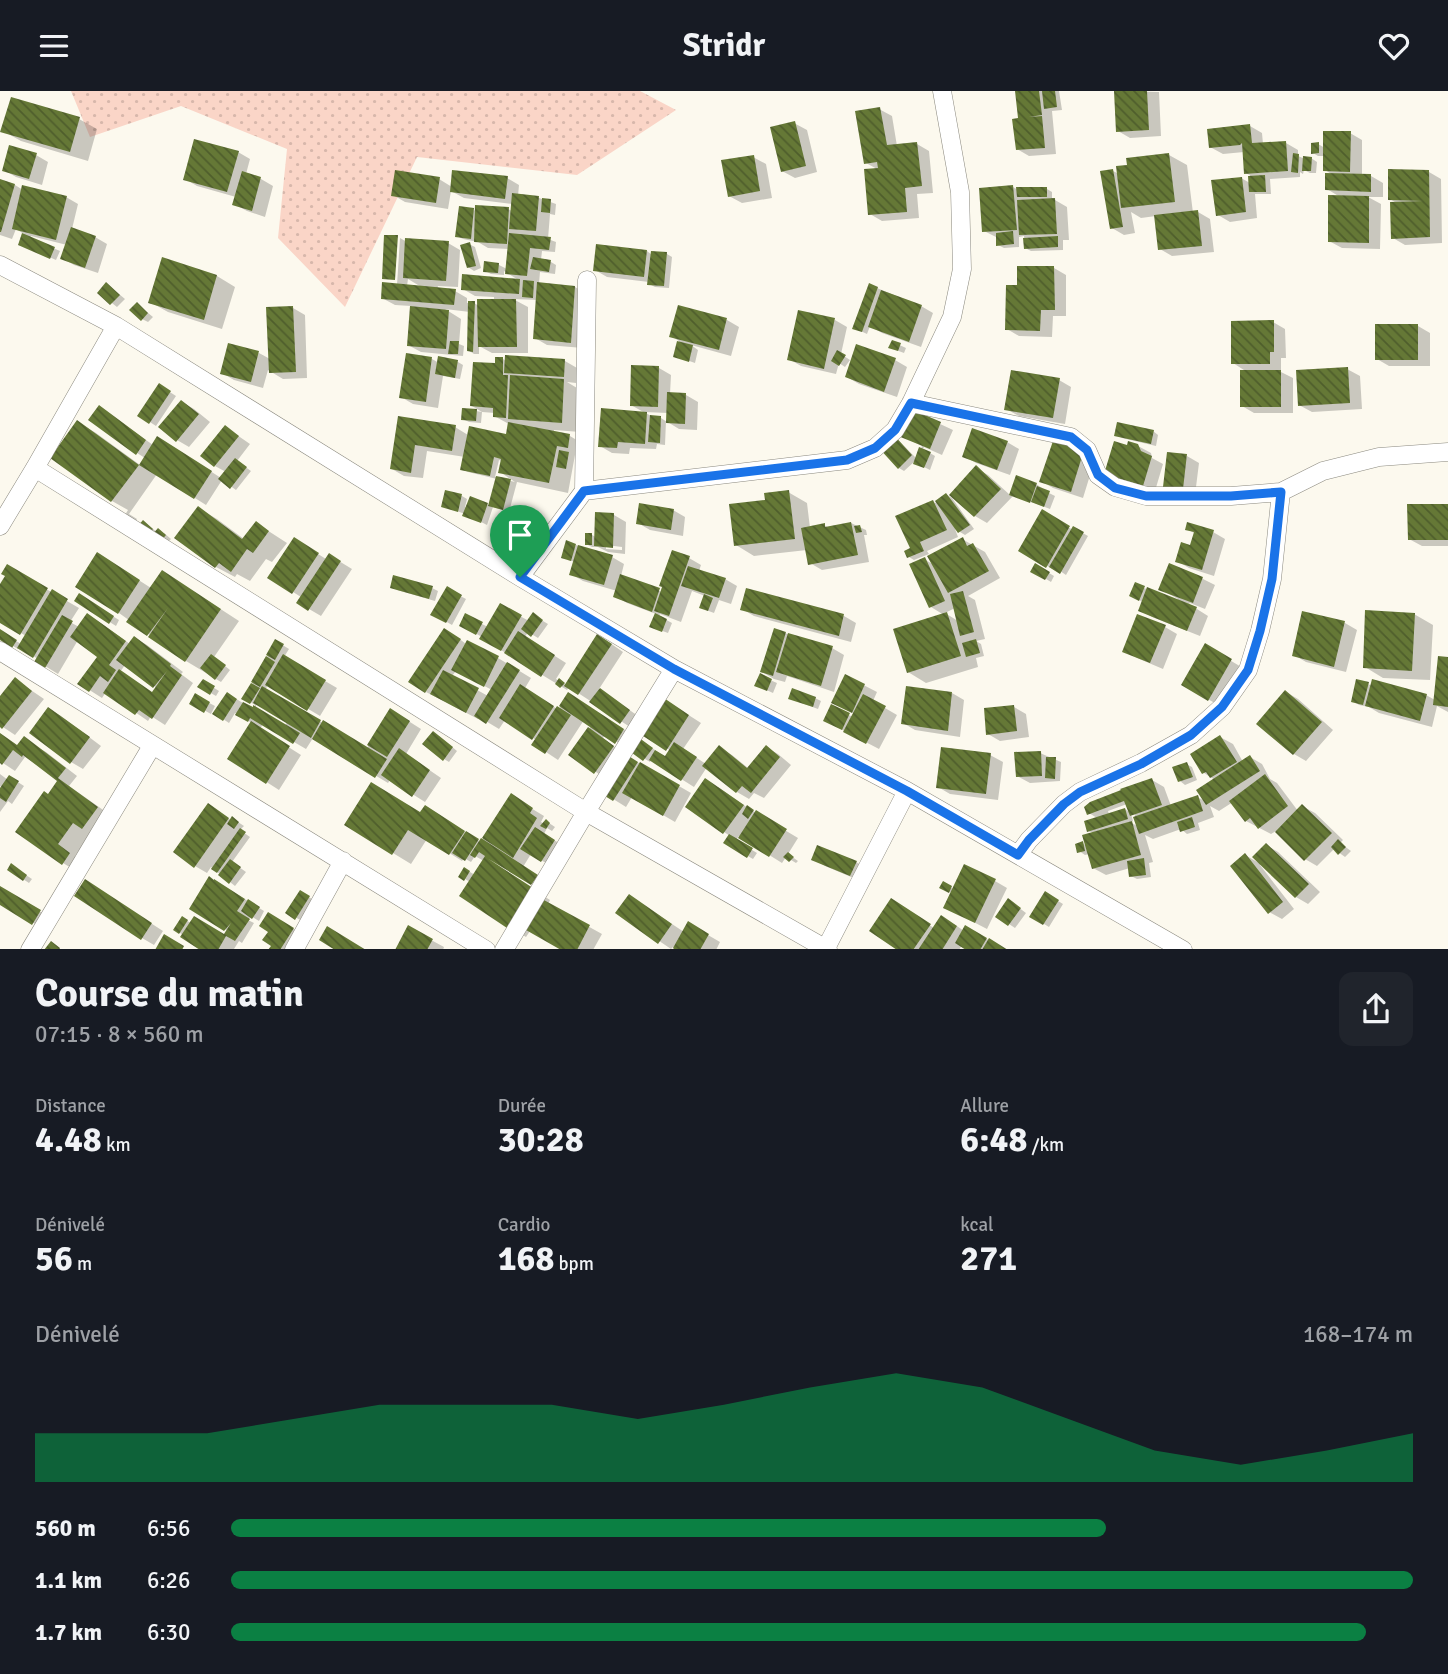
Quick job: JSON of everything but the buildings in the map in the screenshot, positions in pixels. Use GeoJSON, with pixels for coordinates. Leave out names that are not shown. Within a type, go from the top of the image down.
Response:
{"type":"FeatureCollection","features":[{"type":"Feature","properties":{"kind":"street"},"geometry":{"type":"LineString","coordinates":[[584,491],[847,460],[875,448],[895,430],[911,403],[952,317],[962,269],[960,192],[942,91]]}},
{"type":"Feature","properties":{"kind":"street"},"geometry":{"type":"LineString","coordinates":[[0,265],[116,326],[520,577],[674,669],[907,791],[1181,949]]}},
{"type":"Feature","properties":{"kind":"street"},"geometry":{"type":"LineString","coordinates":[[520,577],[584,491],[587,280]]}},
{"type":"Feature","properties":{"kind":"street"},"geometry":{"type":"LineString","coordinates":[[0,526],[116,326]]}},
{"type":"Feature","properties":{"kind":"street"},"geometry":{"type":"LineString","coordinates":[[911,403],[1071,437],[1087,450],[1098,475],[1115,488],[1146,496],[1231,496],[1281,492],[1323,471],[1379,457],[1448,452]]}},
{"type":"Feature","properties":{"kind":"street"},"geometry":{"type":"LineString","coordinates":[[35,468],[586,812],[827,949],[907,791]]}},
{"type":"Feature","properties":{"kind":"street"},"geometry":{"type":"LineString","coordinates":[[1018,855],[1064,804],[1080,792],[1141,764],[1191,735],[1222,707],[1248,670],[1260,631],[1272,579],[1281,492]]}},
{"type":"Feature","properties":{"kind":"street"},"geometry":{"type":"LineString","coordinates":[[0,651],[484,949]]}},
{"type":"Feature","properties":{"kind":"street"},"geometry":{"type":"LineString","coordinates":[[505,949],[674,669]]}},
{"type":"Feature","properties":{"kind":"street"},"geometry":{"type":"LineString","coordinates":[[31,949],[152,745]]}},
{"type":"Feature","properties":{"kind":"street"},"geometry":{"type":"LineString","coordinates":[[295,949],[343,861]]}},
{"type":"Feature","properties":{"kind":"shaded area"},"geometry":{"type":"Polygon","coordinates":[[[71,91],[640,91],[676,110],[577,175],[417,157],[345,307],[278,238],[287,149],[181,106],[90,137],[71,91]]]}},
{"type":"Feature","properties":{"kind":"route"},"geometry":{"type":"LineString","coordinates":[[911,403],[1071,437],[1087,450],[1098,475],[1115,488],[1146,496],[1231,496],[1281,492],[1272,579],[1260,631],[1248,670],[1222,707],[1191,735],[1141,764],[1080,792],[1046,821],[1018,855],[907,791],[674,669],[520,577],[584,491],[847,460],[875,448],[895,430],[911,403]]}}]}
